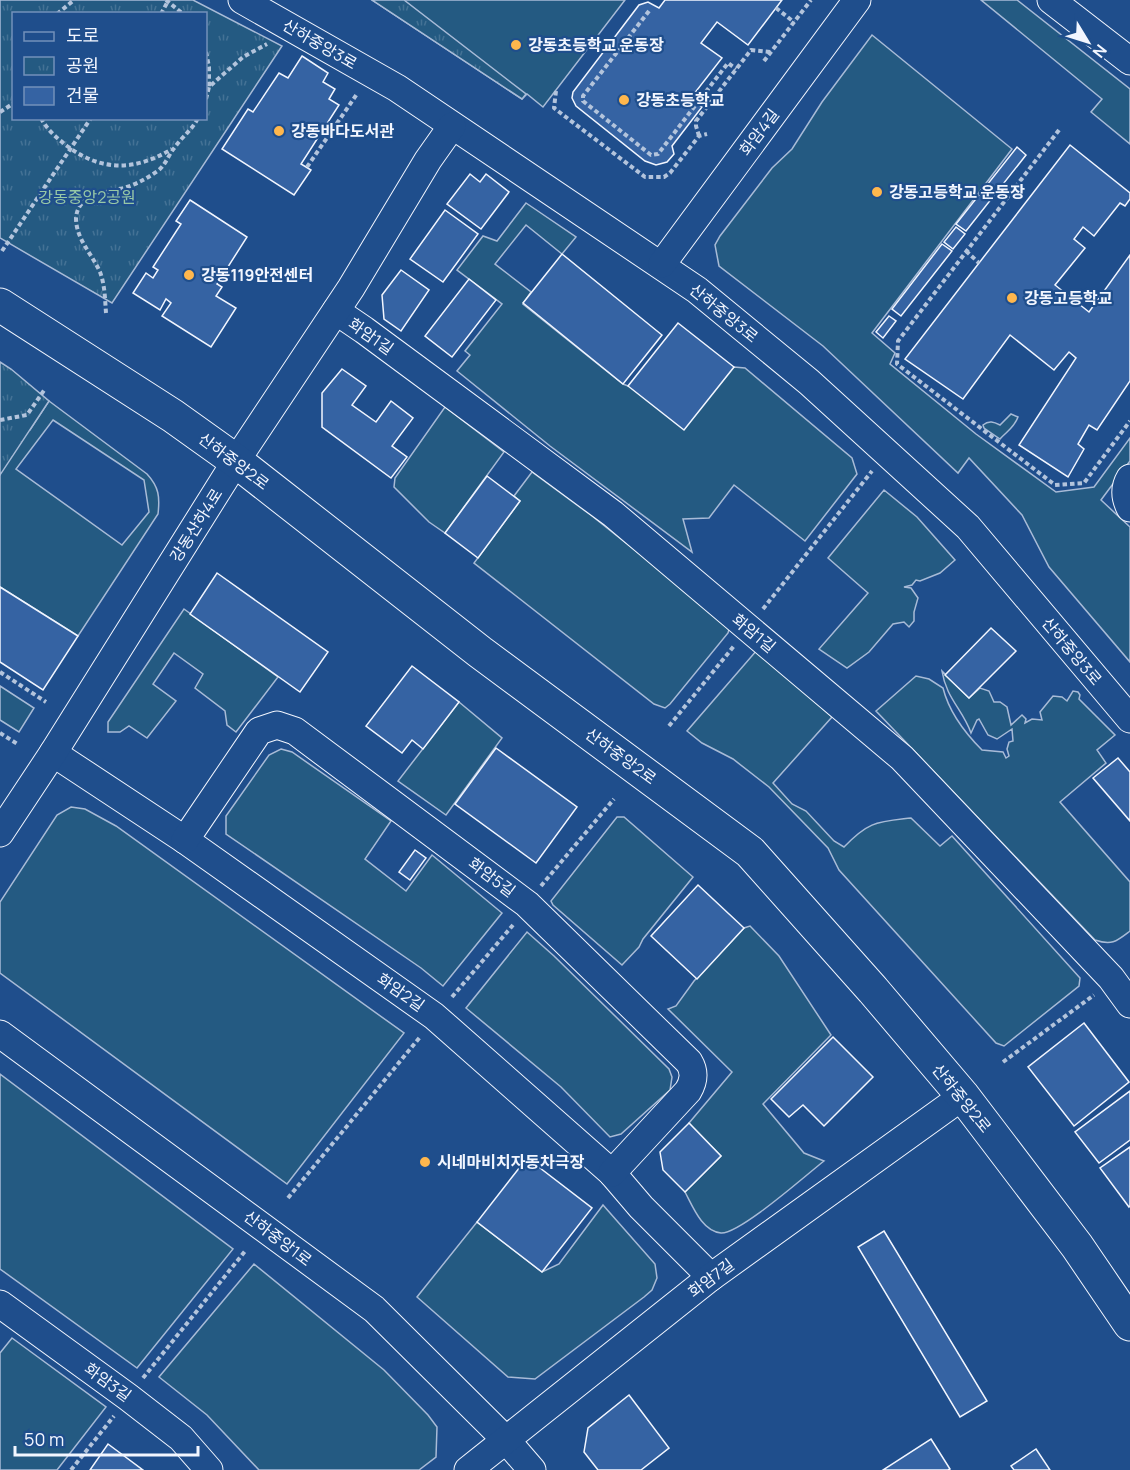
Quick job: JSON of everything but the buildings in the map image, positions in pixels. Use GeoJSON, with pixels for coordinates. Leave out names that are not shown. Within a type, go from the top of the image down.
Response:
{"type":"FeatureCollection","features":[{"type":"Feature","properties":{"kind":"main road","name":"산하중앙2로"},"geometry":{"type":"LineString","coordinates":[[0,305],[173,416],[236,461],[480,652],[750,852],[873,990],[963,1096],[1077,1246],[1130,1324]]}},
{"type":"Feature","properties":{"kind":"street","name":"산하중앙3로"},"geometry":{"type":"LineString","coordinates":[[242,0],[396,88],[662,264],[697,290],[809,382],[968,527],[1130,718]]}},
{"type":"Feature","properties":{"kind":"street","name":"화암4길"},"geometry":{"type":"LineString","coordinates":[[662,264],[857,0]]}},
{"type":"Feature","properties":{"kind":"street"},"geometry":{"type":"LineString","coordinates":[[1051,0],[1130,61]]}},
{"type":"Feature","properties":{"kind":"street","name":"강동산하4로"},"geometry":{"type":"LineString","coordinates":[[0,833],[53,753],[236,461],[351,288],[428,160],[452,126]]}},
{"type":"Feature","properties":{"kind":"street","name":"화암1길"},"geometry":{"type":"LineString","coordinates":[[336,311],[614,514],[902,758],[1112,979],[1130,1004]]}},
{"type":"Feature","properties":{"kind":"street"},"geometry":{"type":"LineString","coordinates":[[1130,478],[1126,488],[1126,497],[1130,508]]}},
{"type":"Feature","properties":{"kind":"street","name":"화암5길"},"geometry":{"type":"LineString","coordinates":[[185,840],[259,731],[277,725],[295,731],[527,904],[689,1062],[693,1070],[690,1090],[612,1173]]}},
{"type":"Feature","properties":{"kind":"street","name":"화암2길"},"geometry":{"type":"LineString","coordinates":[[53,753],[185,840],[434,1016],[612,1173],[641,1207],[711,1277]]}},
{"type":"Feature","properties":{"kind":"street","name":"산하중앙1로"},"geometry":{"type":"LineString","coordinates":[[0,1034],[374,1309],[507,1441],[532,1470]]}},
{"type":"Feature","properties":{"kind":"street","name":"화암7길"},"geometry":{"type":"LineString","coordinates":[[468,1470],[711,1277],[963,1096]]}},
{"type":"Feature","properties":{"kind":"street","name":"화암3길"},"geometry":{"type":"LineString","coordinates":[[0,1304],[181,1438],[208,1470]]}},
{"type":"Feature","properties":{"kind":"path"},"geometry":{"type":"LineString","coordinates":[[59,12],[74,0]]}},
{"type":"Feature","properties":{"kind":"path"},"geometry":{"type":"LineString","coordinates":[[168,0],[181,12]]}},
{"type":"Feature","properties":{"kind":"path"},"geometry":{"type":"LineString","coordinates":[[764,61],[811,0]]}},
{"type":"Feature","properties":{"kind":"path"},"geometry":{"type":"LineString","coordinates":[[776,8],[794,22]]}},
{"type":"Feature","properties":{"kind":"path"},"geometry":{"type":"LineString","coordinates":[[649,11],[583,96],[583,101],[620,127],[651,155],[658,154],[728,63],[736,69]]}},
{"type":"Feature","properties":{"kind":"path"},"geometry":{"type":"LineString","coordinates":[[209,87],[243,57],[272,41]]}},
{"type":"Feature","properties":{"kind":"path"},"geometry":{"type":"LineString","coordinates":[[699,136],[696,121],[751,50],[771,52]]}},
{"type":"Feature","properties":{"kind":"path"},"geometry":{"type":"LineString","coordinates":[[207,57],[209,67],[207,95]]}},
{"type":"Feature","properties":{"kind":"path"},"geometry":{"type":"LineString","coordinates":[[307,167],[371,74]]}},
{"type":"Feature","properties":{"kind":"path"},"geometry":{"type":"LineString","coordinates":[[556,91],[554,108],[645,177],[664,177],[670,173],[699,136],[707,134]]}},
{"type":"Feature","properties":{"kind":"path"},"geometry":{"type":"LineString","coordinates":[[42,120],[57,138],[71,149],[105,165],[124,166],[159,157],[174,147],[193,128],[197,120]]}},
{"type":"Feature","properties":{"kind":"path"},"geometry":{"type":"LineString","coordinates":[[2,251],[91,120]]}},
{"type":"Feature","properties":{"kind":"path"},"geometry":{"type":"LineString","coordinates":[[1059,130],[898,341],[897,364],[1055,485],[1084,483],[1130,421]]}},
{"type":"Feature","properties":{"kind":"path"},"geometry":{"type":"LineString","coordinates":[[106,313],[103,283],[78,230],[76,216],[81,205],[88,198],[145,180],[162,168],[174,147]]}},
{"type":"Feature","properties":{"kind":"path"},"geometry":{"type":"LineString","coordinates":[[966,251],[979,263]]}},
{"type":"Feature","properties":{"kind":"path"},"geometry":{"type":"LineString","coordinates":[[0,420],[27,415],[45,388]]}},
{"type":"Feature","properties":{"kind":"path"},"geometry":{"type":"LineString","coordinates":[[759,614],[874,468]]}},
{"type":"Feature","properties":{"kind":"path"},"geometry":{"type":"LineString","coordinates":[[669,726],[736,643]]}},
{"type":"Feature","properties":{"kind":"path"},"geometry":{"type":"LineString","coordinates":[[0,672],[46,702]]}},
{"type":"Feature","properties":{"kind":"path"},"geometry":{"type":"LineString","coordinates":[[0,733],[19,745]]}},
{"type":"Feature","properties":{"kind":"path"},"geometry":{"type":"LineString","coordinates":[[535,893],[614,799]]}},
{"type":"Feature","properties":{"kind":"path"},"geometry":{"type":"LineString","coordinates":[[447,1003],[519,917]]}},
{"type":"Feature","properties":{"kind":"path"},"geometry":{"type":"LineString","coordinates":[[1003,1062],[1112,979]]}},
{"type":"Feature","properties":{"kind":"path"},"geometry":{"type":"LineString","coordinates":[[288,1198],[420,1036]]}},
{"type":"Feature","properties":{"kind":"path"},"geometry":{"type":"LineString","coordinates":[[141,1380],[246,1250]]}},
{"type":"Feature","properties":{"kind":"path"},"geometry":{"type":"LineString","coordinates":[[71,1470],[118,1410]]}},
{"type":"Feature","properties":{"kind":"green space","name":"강동중앙2공원"},"geometry":{"type":"Polygon","coordinates":[[[0,0],[193,0],[282,46],[112,303],[0,238],[0,0]]]}},
{"type":"Feature","properties":{"kind":"green space","name":"강동초등학교 운동장"},"geometry":{"type":"Polygon","coordinates":[[[372,0],[625,0],[543,107],[527,94],[522,99],[372,0]]]}},
{"type":"Feature","properties":{"kind":"green space"},"geometry":{"type":"Polygon","coordinates":[[[372,0],[404,0],[526,94],[522,99],[372,0]]]}},
{"type":"Feature","properties":{"kind":"green space"},"geometry":{"type":"Polygon","coordinates":[[[981,0],[1017,0],[1130,89],[1130,144],[1091,112],[1102,99],[981,0]]]}},
{"type":"Feature","properties":{"kind":"green space"},"geometry":{"type":"Polygon","coordinates":[[[872,35],[1012,149],[872,333],[895,353],[890,364],[976,434],[1056,492],[1094,487],[1130,438],[1130,461],[1101,500],[1130,527],[1130,662],[1049,567],[1022,515],[969,458],[958,473],[823,346],[719,266],[715,245],[720,236],[772,168],[792,149],[822,102],[872,35]]]}},
{"type":"Feature","properties":{"kind":"green space"},"geometry":{"type":"Polygon","coordinates":[[[526,203],[576,237],[562,254],[526,225],[495,264],[531,292],[523,304],[623,384],[628,386],[734,367],[745,368],[852,458],[857,474],[805,541],[734,485],[709,518],[683,519],[692,552],[550,446],[457,371],[470,355],[465,351],[502,304],[457,270],[483,236],[497,241],[526,203]]]}},
{"type":"Feature","properties":{"kind":"green space"},"geometry":{"type":"Polygon","coordinates":[[[0,362],[49,401],[0,475],[0,362]]]}},
{"type":"Feature","properties":{"kind":"green space"},"geometry":{"type":"Polygon","coordinates":[[[49,401],[147,474],[158,492],[158,514],[78,636],[0,587],[0,426],[30,430],[49,401]],[[53,420],[16,469],[122,545],[149,512],[144,480],[53,420]]]}},
{"type":"Feature","properties":{"kind":"green space"},"geometry":{"type":"Polygon","coordinates":[[[445,407],[504,452],[445,533],[429,522],[394,487],[395,478],[445,407]]]}},
{"type":"Feature","properties":{"kind":"green space"},"geometry":{"type":"Polygon","coordinates":[[[1011,414],[1018,417],[1000,439],[984,428],[983,425],[989,422],[1000,425],[1011,414]]]}},
{"type":"Feature","properties":{"kind":"green space"},"geometry":{"type":"Polygon","coordinates":[[[532,472],[592,516],[730,626],[728,633],[665,708],[654,704],[474,563],[520,501],[514,496],[532,472]]]}},
{"type":"Feature","properties":{"kind":"green space"},"geometry":{"type":"Polygon","coordinates":[[[884,490],[917,517],[955,560],[940,573],[920,581],[916,580],[912,585],[904,587],[911,588],[918,598],[914,621],[909,627],[904,622],[893,624],[869,652],[847,668],[819,649],[868,593],[828,558],[884,490]]]}},
{"type":"Feature","properties":{"kind":"green space"},"geometry":{"type":"Polygon","coordinates":[[[184,609],[278,677],[236,732],[227,725],[225,711],[195,688],[203,674],[174,653],[153,684],[176,701],[147,738],[129,726],[120,732],[108,732],[108,722],[184,609]]]}},
{"type":"Feature","properties":{"kind":"green space"},"geometry":{"type":"Polygon","coordinates":[[[757,650],[832,717],[773,783],[792,804],[806,811],[834,841],[844,847],[867,827],[911,818],[940,846],[952,836],[1080,978],[1079,986],[1004,1046],[996,1043],[839,870],[828,848],[769,787],[733,759],[702,743],[687,731],[757,650]]]}},
{"type":"Feature","properties":{"kind":"green space"},"geometry":{"type":"Polygon","coordinates":[[[942,671],[969,698],[980,688],[989,691],[994,702],[1000,702],[1007,707],[1011,725],[1022,715],[1026,719],[1025,723],[1032,719],[1042,720],[1040,712],[1053,696],[1062,697],[1067,701],[1073,691],[1078,692],[1079,699],[1115,735],[1097,750],[1106,763],[1060,802],[1130,882],[1130,931],[1114,942],[1095,940],[876,711],[916,676],[929,679],[943,688],[958,722],[982,750],[1003,752],[1006,758],[1009,756],[1007,749],[1009,742],[1013,741],[1012,729],[997,739],[988,735],[979,719],[971,733],[947,689],[942,671]]]}},
{"type":"Feature","properties":{"kind":"green space"},"geometry":{"type":"Polygon","coordinates":[[[0,686],[34,708],[19,732],[0,720],[0,686]]]}},
{"type":"Feature","properties":{"kind":"green space"},"geometry":{"type":"Polygon","coordinates":[[[459,702],[502,738],[446,815],[398,781],[459,702]]]}},
{"type":"Feature","properties":{"kind":"green space"},"geometry":{"type":"Polygon","coordinates":[[[281,749],[292,752],[391,821],[365,859],[406,891],[432,855],[502,913],[443,986],[421,968],[226,834],[226,816],[269,755],[281,749]]]}},
{"type":"Feature","properties":{"kind":"green space"},"geometry":{"type":"Polygon","coordinates":[[[71,807],[85,809],[116,826],[404,1033],[287,1184],[0,973],[0,902],[57,815],[71,807]]]}},
{"type":"Feature","properties":{"kind":"green space"},"geometry":{"type":"Polygon","coordinates":[[[617,817],[624,817],[693,877],[639,947],[622,965],[551,901],[617,817]]]}},
{"type":"Feature","properties":{"kind":"green space"},"geometry":{"type":"Polygon","coordinates":[[[750,926],[779,956],[831,1035],[763,1104],[804,1153],[824,1161],[743,1224],[721,1233],[708,1228],[703,1223],[685,1192],[721,1156],[689,1123],[732,1072],[668,1009],[676,1006],[694,981],[744,928],[750,926]]]}},
{"type":"Feature","properties":{"kind":"green space"},"geometry":{"type":"Polygon","coordinates":[[[527,932],[669,1069],[672,1077],[670,1090],[621,1134],[610,1137],[561,1087],[466,1008],[527,932]]]}},
{"type":"Feature","properties":{"kind":"green space"},"geometry":{"type":"Polygon","coordinates":[[[0,1074],[233,1249],[137,1368],[0,1269],[0,1074]]]}},
{"type":"Feature","properties":{"kind":"green space"},"geometry":{"type":"Polygon","coordinates":[[[603,1205],[655,1264],[657,1278],[652,1290],[644,1297],[535,1379],[508,1377],[417,1297],[477,1222],[542,1272],[559,1264],[603,1205]]]}},
{"type":"Feature","properties":{"kind":"green space"},"geometry":{"type":"Polygon","coordinates":[[[254,1264],[384,1370],[428,1415],[437,1427],[436,1457],[419,1470],[259,1470],[207,1415],[159,1377],[254,1264]]]}},
{"type":"Feature","properties":{"kind":"green space"},"geometry":{"type":"Polygon","coordinates":[[[12,1338],[106,1407],[57,1470],[0,1470],[0,1353],[12,1338]]]}},
{"type":"Feature","properties":{"kind":"place","name":"강동초등학교 운동장"},"geometry":{"type":"Point","coordinates":[516,45]}},
{"type":"Feature","properties":{"kind":"place","name":"강동초등학교"},"geometry":{"type":"Point","coordinates":[624,100]}},
{"type":"Feature","properties":{"kind":"place","name":"강동바다도서관"},"geometry":{"type":"Point","coordinates":[279,131]}},
{"type":"Feature","properties":{"kind":"place","name":"강동고등학교 운동장"},"geometry":{"type":"Point","coordinates":[877,192]}},
{"type":"Feature","properties":{"kind":"place","name":"강동119안전센터"},"geometry":{"type":"Point","coordinates":[189,275]}},
{"type":"Feature","properties":{"kind":"place","name":"강동고등학교"},"geometry":{"type":"Point","coordinates":[1012,298]}},
{"type":"Feature","properties":{"kind":"place","name":"시네마비치자동차극장"},"geometry":{"type":"Point","coordinates":[425,1162]}}]}
